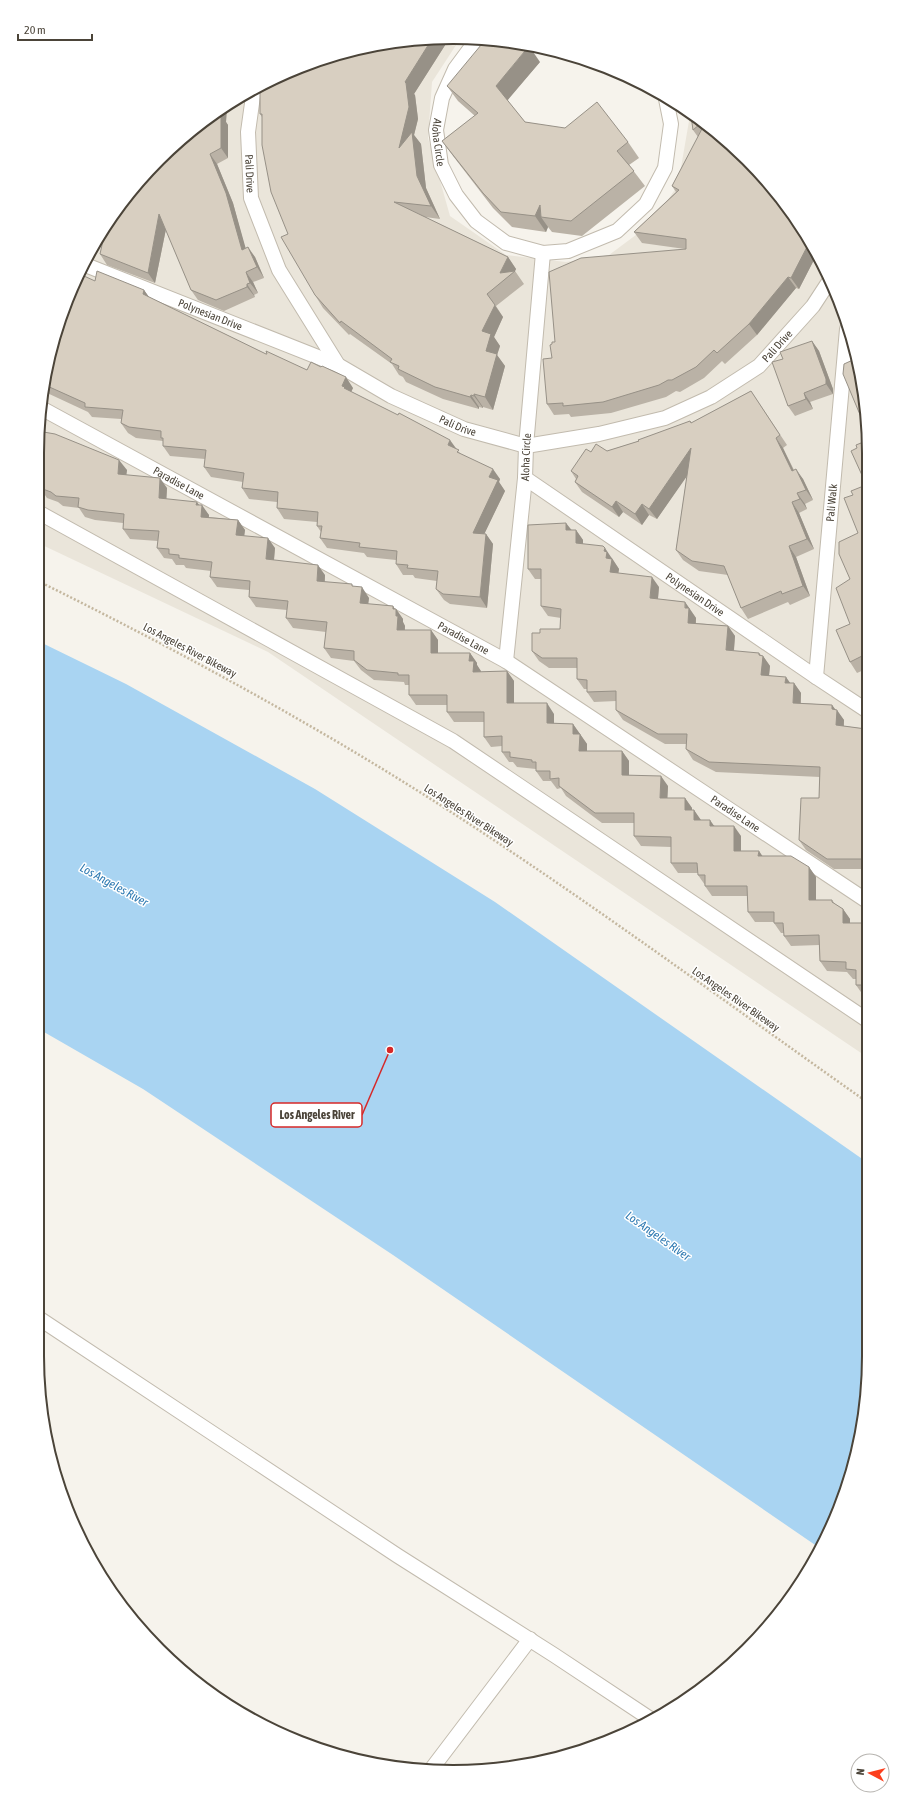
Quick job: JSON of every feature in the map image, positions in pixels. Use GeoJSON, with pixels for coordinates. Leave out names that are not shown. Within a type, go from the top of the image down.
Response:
{"type":"FeatureCollection","features":[{"type":"Feature","properties":{"kind":"lane","name":"Aloha Circle"},"geometry":{"type":"LineString","coordinates":[[473,45],[455,69],[442,98],[436,130],[441,165],[456,195],[476,221],[506,243],[543,253],[568,251],[617,231],[646,204],[665,168],[671,124],[667,105]]}},
{"type":"Feature","properties":{"kind":"lane","name":"Pali Drive"},"geometry":{"type":"LineString","coordinates":[[253,97],[248,132],[251,198],[279,270],[338,365],[391,396],[464,429],[526,446],[599,434],[664,418],[711,397],[759,366],[813,306],[826,286]]}},
{"type":"Feature","properties":{"kind":"lane","name":"Aloha Circle"},"geometry":{"type":"LineString","coordinates":[[506,661],[525,478],[526,446],[543,253]]}},
{"type":"Feature","properties":{"kind":"lane","name":"Polynesian Drive"},"geometry":{"type":"LineString","coordinates":[[90,264],[338,365]]}},
{"type":"Feature","properties":{"kind":"lane","name":"Pali Walk"},"geometry":{"type":"LineString","coordinates":[[816,677],[846,341]]}},
{"type":"Feature","properties":{"kind":"lane","name":"Paradise Lane"},"geometry":{"type":"LineString","coordinates":[[46,411],[506,661],[862,898]]}},
{"type":"Feature","properties":{"kind":"lane","name":"Polynesian Drive"},"geometry":{"type":"LineString","coordinates":[[525,478],[862,707]]}},
{"type":"Feature","properties":{"kind":"lane"},"geometry":{"type":"LineString","coordinates":[[44,515],[454,741],[862,1017]]}},
{"type":"Feature","properties":{"kind":"lane"},"geometry":{"type":"LineString","coordinates":[[44,1322],[646,1716]]}},
{"type":"Feature","properties":{"kind":"lane"},"geometry":{"type":"LineString","coordinates":[[435,1764],[530,1639]]}},
{"type":"Feature","properties":{"kind":"path","name":"Los Angeles River Bikeway"},"geometry":{"type":"LineString","coordinates":[[44,584],[128,626],[266,699],[425,796],[572,893],[862,1098]]}},
{"type":"Feature","properties":{"kind":"shaded area"},"geometry":{"type":"Polygon","coordinates":[[[457,44],[432,82],[428,138],[450,216],[506,255],[566,262],[609,255],[652,223],[678,185],[688,119],[723,145],[761,183],[793,226],[820,272],[831,296],[848,347],[854,373],[859,400],[862,453],[862,1054],[268,652],[44,546],[45,426],[47,400],[58,347],[75,296],[86,272],[113,226],[145,183],[183,145],[226,113],[272,86],[296,75],[347,58],[373,52],[400,47],[457,44]]]}},
{"type":"Feature","properties":{"kind":"water"},"geometry":{"type":"Polygon","coordinates":[[[44,644],[126,684],[315,789],[495,902],[862,1159],[862,1356],[859,1409],[848,1462],[840,1487],[831,1513],[815,1545],[393,1255],[143,1089],[44,1032],[44,644]]]}},
{"type":"Feature","properties":{"kind":"building"},"geometry":{"type":"Polygon","coordinates":[[[428,45],[405,82],[409,107],[399,148],[412,132],[417,176],[431,206],[394,202],[508,257],[500,273],[515,271],[487,294],[495,305],[482,331],[491,334],[486,351],[497,354],[485,397],[474,394],[474,396],[471,395],[470,397],[435,387],[398,369],[399,366],[390,362],[392,359],[341,321],[340,323],[315,295],[281,237],[288,234],[271,192],[262,145],[262,114],[260,114],[260,93],[296,75],[347,58],[373,52],[400,47],[428,45]]]}},
{"type":"Feature","properties":{"kind":"building"},"geometry":{"type":"Polygon","coordinates":[[[481,45],[525,51],[496,86],[525,122],[565,128],[597,102],[628,142],[617,151],[634,171],[571,221],[541,217],[540,205],[535,216],[501,212],[483,193],[442,141],[478,113],[447,86],[481,45]]]}},
{"type":"Feature","properties":{"kind":"building"},"geometry":{"type":"Polygon","coordinates":[[[221,117],[221,148],[210,154],[226,193],[242,250],[248,247],[257,267],[246,272],[250,283],[247,284],[247,287],[216,300],[191,290],[159,214],[148,273],[100,254],[103,242],[145,183],[183,145],[221,117]]]}},
{"type":"Feature","properties":{"kind":"building"},"geometry":{"type":"Polygon","coordinates":[[[692,122],[698,126],[693,130],[692,122]]]}},
{"type":"Feature","properties":{"kind":"building"},"geometry":{"type":"Polygon","coordinates":[[[702,129],[723,145],[761,183],[793,226],[806,248],[791,278],[788,277],[749,324],[717,353],[714,350],[696,367],[672,380],[668,380],[659,385],[603,402],[563,406],[563,403],[547,404],[543,359],[552,358],[550,345],[552,342],[555,342],[549,272],[581,258],[686,249],[686,239],[634,232],[679,190],[672,186],[702,129]]]}},
{"type":"Feature","properties":{"kind":"building"},"geometry":{"type":"Polygon","coordinates":[[[97,271],[144,290],[143,294],[266,354],[266,351],[307,370],[311,362],[346,377],[342,386],[345,387],[344,388],[398,415],[399,413],[450,440],[448,445],[459,450],[457,452],[493,469],[489,477],[498,480],[473,533],[486,534],[480,597],[443,594],[436,589],[438,571],[407,568],[408,565],[396,564],[397,551],[359,547],[360,543],[320,538],[322,526],[317,526],[318,512],[277,508],[278,492],[242,488],[244,473],[204,467],[206,450],[163,446],[161,431],[129,427],[121,423],[123,410],[85,407],[85,403],[49,387],[58,347],[75,296],[84,276],[95,281],[97,271]]]}},
{"type":"Feature","properties":{"kind":"building"},"geometry":{"type":"Polygon","coordinates":[[[812,341],[826,379],[826,384],[804,393],[806,399],[788,406],[772,362],[783,359],[780,352],[812,341]]]}},
{"type":"Feature","properties":{"kind":"building"},"geometry":{"type":"Polygon","coordinates":[[[851,361],[859,400],[860,415],[843,374],[844,364],[851,361]]]}},
{"type":"Feature","properties":{"kind":"building"},"geometry":{"type":"Polygon","coordinates":[[[751,391],[780,435],[776,438],[792,471],[796,469],[806,490],[797,493],[800,499],[792,502],[807,539],[789,546],[803,586],[782,594],[781,591],[741,608],[724,566],[692,561],[676,550],[691,448],[649,509],[642,504],[635,514],[616,501],[612,507],[575,482],[578,476],[571,471],[586,449],[591,452],[596,444],[607,451],[639,441],[638,440],[690,421],[691,423],[751,391]]]}},
{"type":"Feature","properties":{"kind":"building"},"geometry":{"type":"Polygon","coordinates":[[[45,432],[55,434],[119,460],[118,474],[160,478],[159,498],[197,502],[196,505],[202,505],[201,517],[238,520],[236,535],[268,538],[266,559],[318,565],[317,581],[352,584],[352,586],[362,587],[360,603],[393,606],[393,609],[396,609],[396,616],[398,616],[397,630],[431,630],[431,653],[470,653],[469,661],[474,661],[473,672],[507,671],[507,703],[547,703],[547,723],[573,724],[573,734],[580,734],[579,751],[622,751],[622,775],[661,776],[660,798],[685,798],[685,810],[694,810],[694,820],[710,820],[710,826],[734,826],[734,851],[759,851],[758,856],[791,856],[809,867],[809,900],[832,900],[832,902],[843,909],[843,923],[862,923],[862,985],[856,985],[856,970],[846,969],[846,962],[820,961],[819,935],[784,936],[783,923],[774,923],[774,912],[748,912],[747,886],[705,886],[705,875],[698,875],[697,863],[671,863],[671,837],[634,836],[634,813],[595,813],[559,786],[559,778],[550,779],[550,771],[536,771],[536,762],[532,762],[532,760],[510,757],[510,752],[502,752],[502,736],[484,737],[484,712],[447,712],[447,695],[409,695],[409,675],[398,675],[398,673],[367,670],[354,660],[354,651],[324,648],[327,622],[286,618],[288,601],[249,597],[250,581],[210,577],[212,562],[179,558],[179,555],[169,554],[169,549],[157,548],[159,531],[123,529],[124,514],[88,510],[78,507],[79,498],[56,496],[44,489],[45,432]]]}},
{"type":"Feature","properties":{"kind":"building"},"geometry":{"type":"Polygon","coordinates":[[[862,443],[862,475],[851,451],[857,448],[856,445],[862,443]]]}},
{"type":"Feature","properties":{"kind":"building"},"geometry":{"type":"Polygon","coordinates":[[[862,487],[862,656],[850,662],[836,630],[850,624],[836,588],[850,579],[839,554],[839,542],[858,533],[844,498],[853,495],[851,491],[862,487]]]}},
{"type":"Feature","properties":{"kind":"building"},"geometry":{"type":"Polygon","coordinates":[[[566,523],[566,530],[576,530],[576,543],[603,546],[605,548],[604,551],[607,552],[606,558],[612,559],[610,572],[652,577],[650,598],[685,602],[685,608],[689,608],[688,623],[728,626],[726,650],[759,653],[759,655],[763,656],[761,675],[786,677],[785,683],[794,683],[793,703],[832,705],[832,709],[837,710],[836,725],[862,728],[862,859],[827,859],[799,840],[801,798],[819,798],[820,767],[709,762],[686,749],[687,734],[658,734],[616,710],[616,691],[587,692],[587,680],[577,679],[577,658],[542,658],[532,651],[532,633],[540,633],[540,629],[560,629],[561,609],[541,606],[541,569],[528,569],[528,525],[566,523]]]}},
{"type":"Feature","properties":{"kind":"place","name":"Los Angeles River"},"geometry":{"type":"Point","coordinates":[390,1050]}}]}
